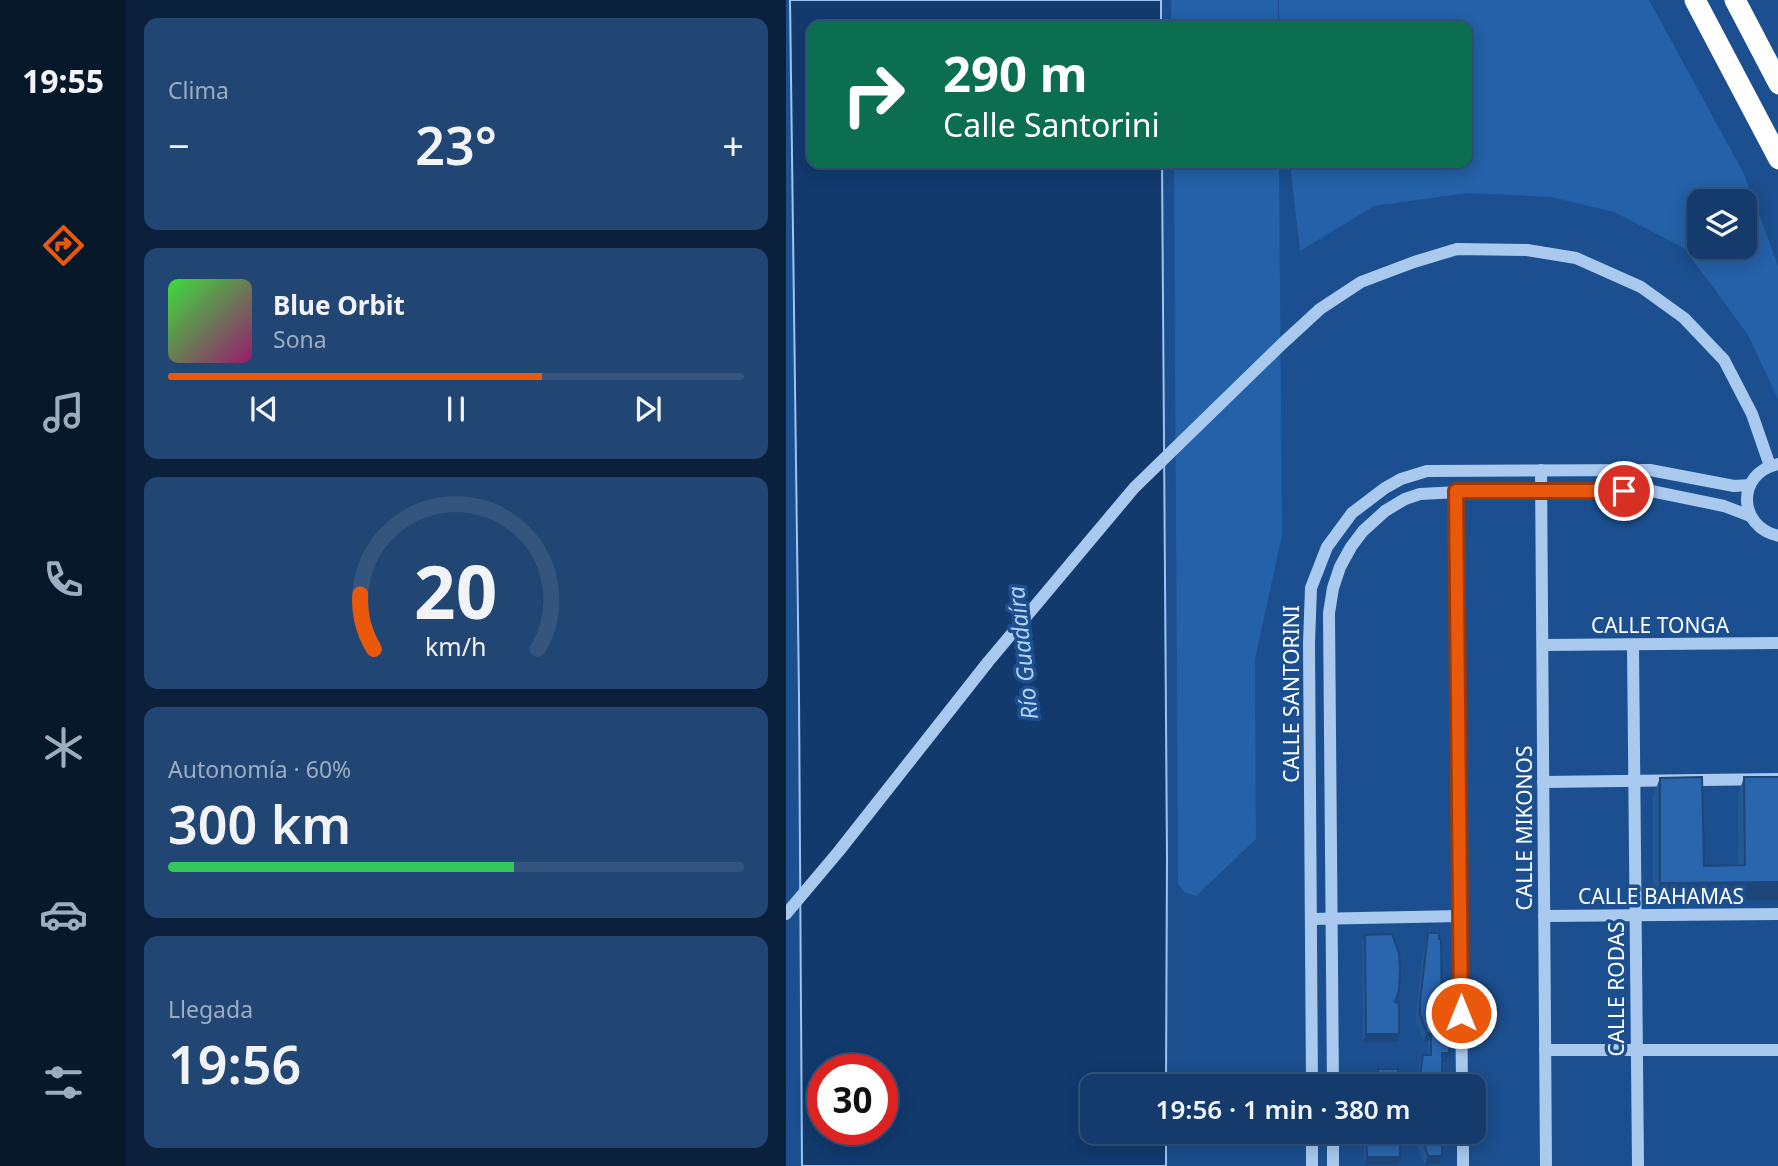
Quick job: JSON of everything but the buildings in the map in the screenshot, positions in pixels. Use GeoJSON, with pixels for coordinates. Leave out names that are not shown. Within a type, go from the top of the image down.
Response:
{"type":"FeatureCollection","features":[{"type":"Feature","properties":{"kind":"highway"},"geometry":{"type":"LineString","coordinates":[[1695,0],[1778,159]]}},
{"type":"Feature","properties":{"kind":"highway"},"geometry":{"type":"LineString","coordinates":[[1735,0],[1778,84]]}},
{"type":"Feature","properties":{"kind":"street"},"geometry":{"type":"LineString","coordinates":[[786,914],[988,662],[1134,488],[1320,309],[1361,282],[1457,249],[1527,250],[1576,258],[1641,287],[1684,318],[1724,360],[1752,414],[1774,465],[1759,472],[1750,485],[1747,494],[1750,516]]}},
{"type":"Feature","properties":{"kind":"street","name":"CALLE MIKONOS"},"geometry":{"type":"LineString","coordinates":[[1541,470],[1547,1166]]}},
{"type":"Feature","properties":{"kind":"street","name":"CALLE SANTORINI"},"geometry":{"type":"LineString","coordinates":[[1312,1074],[1309,643],[1312,588],[1327,547],[1352,513],[1401,479],[1427,471],[1650,470],[1734,486],[1750,485]]}},
{"type":"Feature","properties":{"kind":"street"},"geometry":{"type":"LineString","coordinates":[[1456,491],[1462,1074]]}},
{"type":"Feature","properties":{"kind":"street","name":"CALLE SANTORINI"},"geometry":{"type":"LineString","coordinates":[[1333,1074],[1329,613],[1340,567],[1363,531],[1385,511],[1420,494],[1456,491],[1651,491],[1724,506],[1750,516],[1765,532],[1778,536]]}},
{"type":"Feature","properties":{"kind":"street","name":"CALLE TONGA"},"geometry":{"type":"LineString","coordinates":[[1543,645],[1778,643]]}},
{"type":"Feature","properties":{"kind":"street","name":"CALLE RODAS"},"geometry":{"type":"LineString","coordinates":[[1633,645],[1638,1166]]}},
{"type":"Feature","properties":{"kind":"street"},"geometry":{"type":"LineString","coordinates":[[1543,782],[1778,779]]}},
{"type":"Feature","properties":{"kind":"street","name":"CALLE BAHAMAS"},"geometry":{"type":"LineString","coordinates":[[1544,916],[1778,914]]}},
{"type":"Feature","properties":{"kind":"street"},"geometry":{"type":"LineString","coordinates":[[1311,919],[1460,916]]}},
{"type":"Feature","properties":{"kind":"street"},"geometry":{"type":"LineString","coordinates":[[1545,1050],[1778,1050]]}},
{"type":"Feature","properties":{"kind":"street"},"geometry":{"type":"LineString","coordinates":[[1312,1144],[1312,1166]]}},
{"type":"Feature","properties":{"kind":"street"},"geometry":{"type":"LineString","coordinates":[[1333,1144],[1333,1166]]}},
{"type":"Feature","properties":{"kind":"street"},"geometry":{"type":"LineString","coordinates":[[1463,1144],[1463,1166]]}},
{"type":"Feature","properties":{"kind":"shaded area"},"geometry":{"type":"Polygon","coordinates":[[[1171,0],[1278,0],[1278,21],[1171,21],[1171,0]]]}},
{"type":"Feature","properties":{"kind":"shaded area"},"geometry":{"type":"Polygon","coordinates":[[[1279,0],[1649,0],[1743,172],[1749,189],[1687,189],[1687,252],[1684,248],[1614,212],[1551,197],[1467,193],[1374,206],[1300,251],[1291,168],[1472,168],[1472,21],[1279,21],[1279,0]]]}},
{"type":"Feature","properties":{"kind":"shaded area"},"geometry":{"type":"Polygon","coordinates":[[[1174,168],[1279,168],[1282,535],[1255,659],[1256,839],[1196,896],[1184,892],[1178,883],[1174,168]]]}},
{"type":"Feature","properties":{"kind":"shaded area"},"geometry":{"type":"Polygon","coordinates":[[[1757,209],[1778,265],[1778,399],[1748,335],[1692,259],[1757,259],[1757,209]]]}},
{"type":"Feature","properties":{"kind":"water","name":"Río Guadaíra"},"geometry":{"type":"Polygon","coordinates":[[[790,0],[1161,0],[1161,21],[807,21],[807,168],[1162,168],[1166,1074],[1080,1074],[1080,1144],[1166,1144],[1166,1166],[802,1166],[790,0]]]}},
{"type":"Feature","properties":{"kind":"route"},"geometry":{"type":"LineString","coordinates":[[1461,1013],[1456,491],[1624,491]]}}]}
